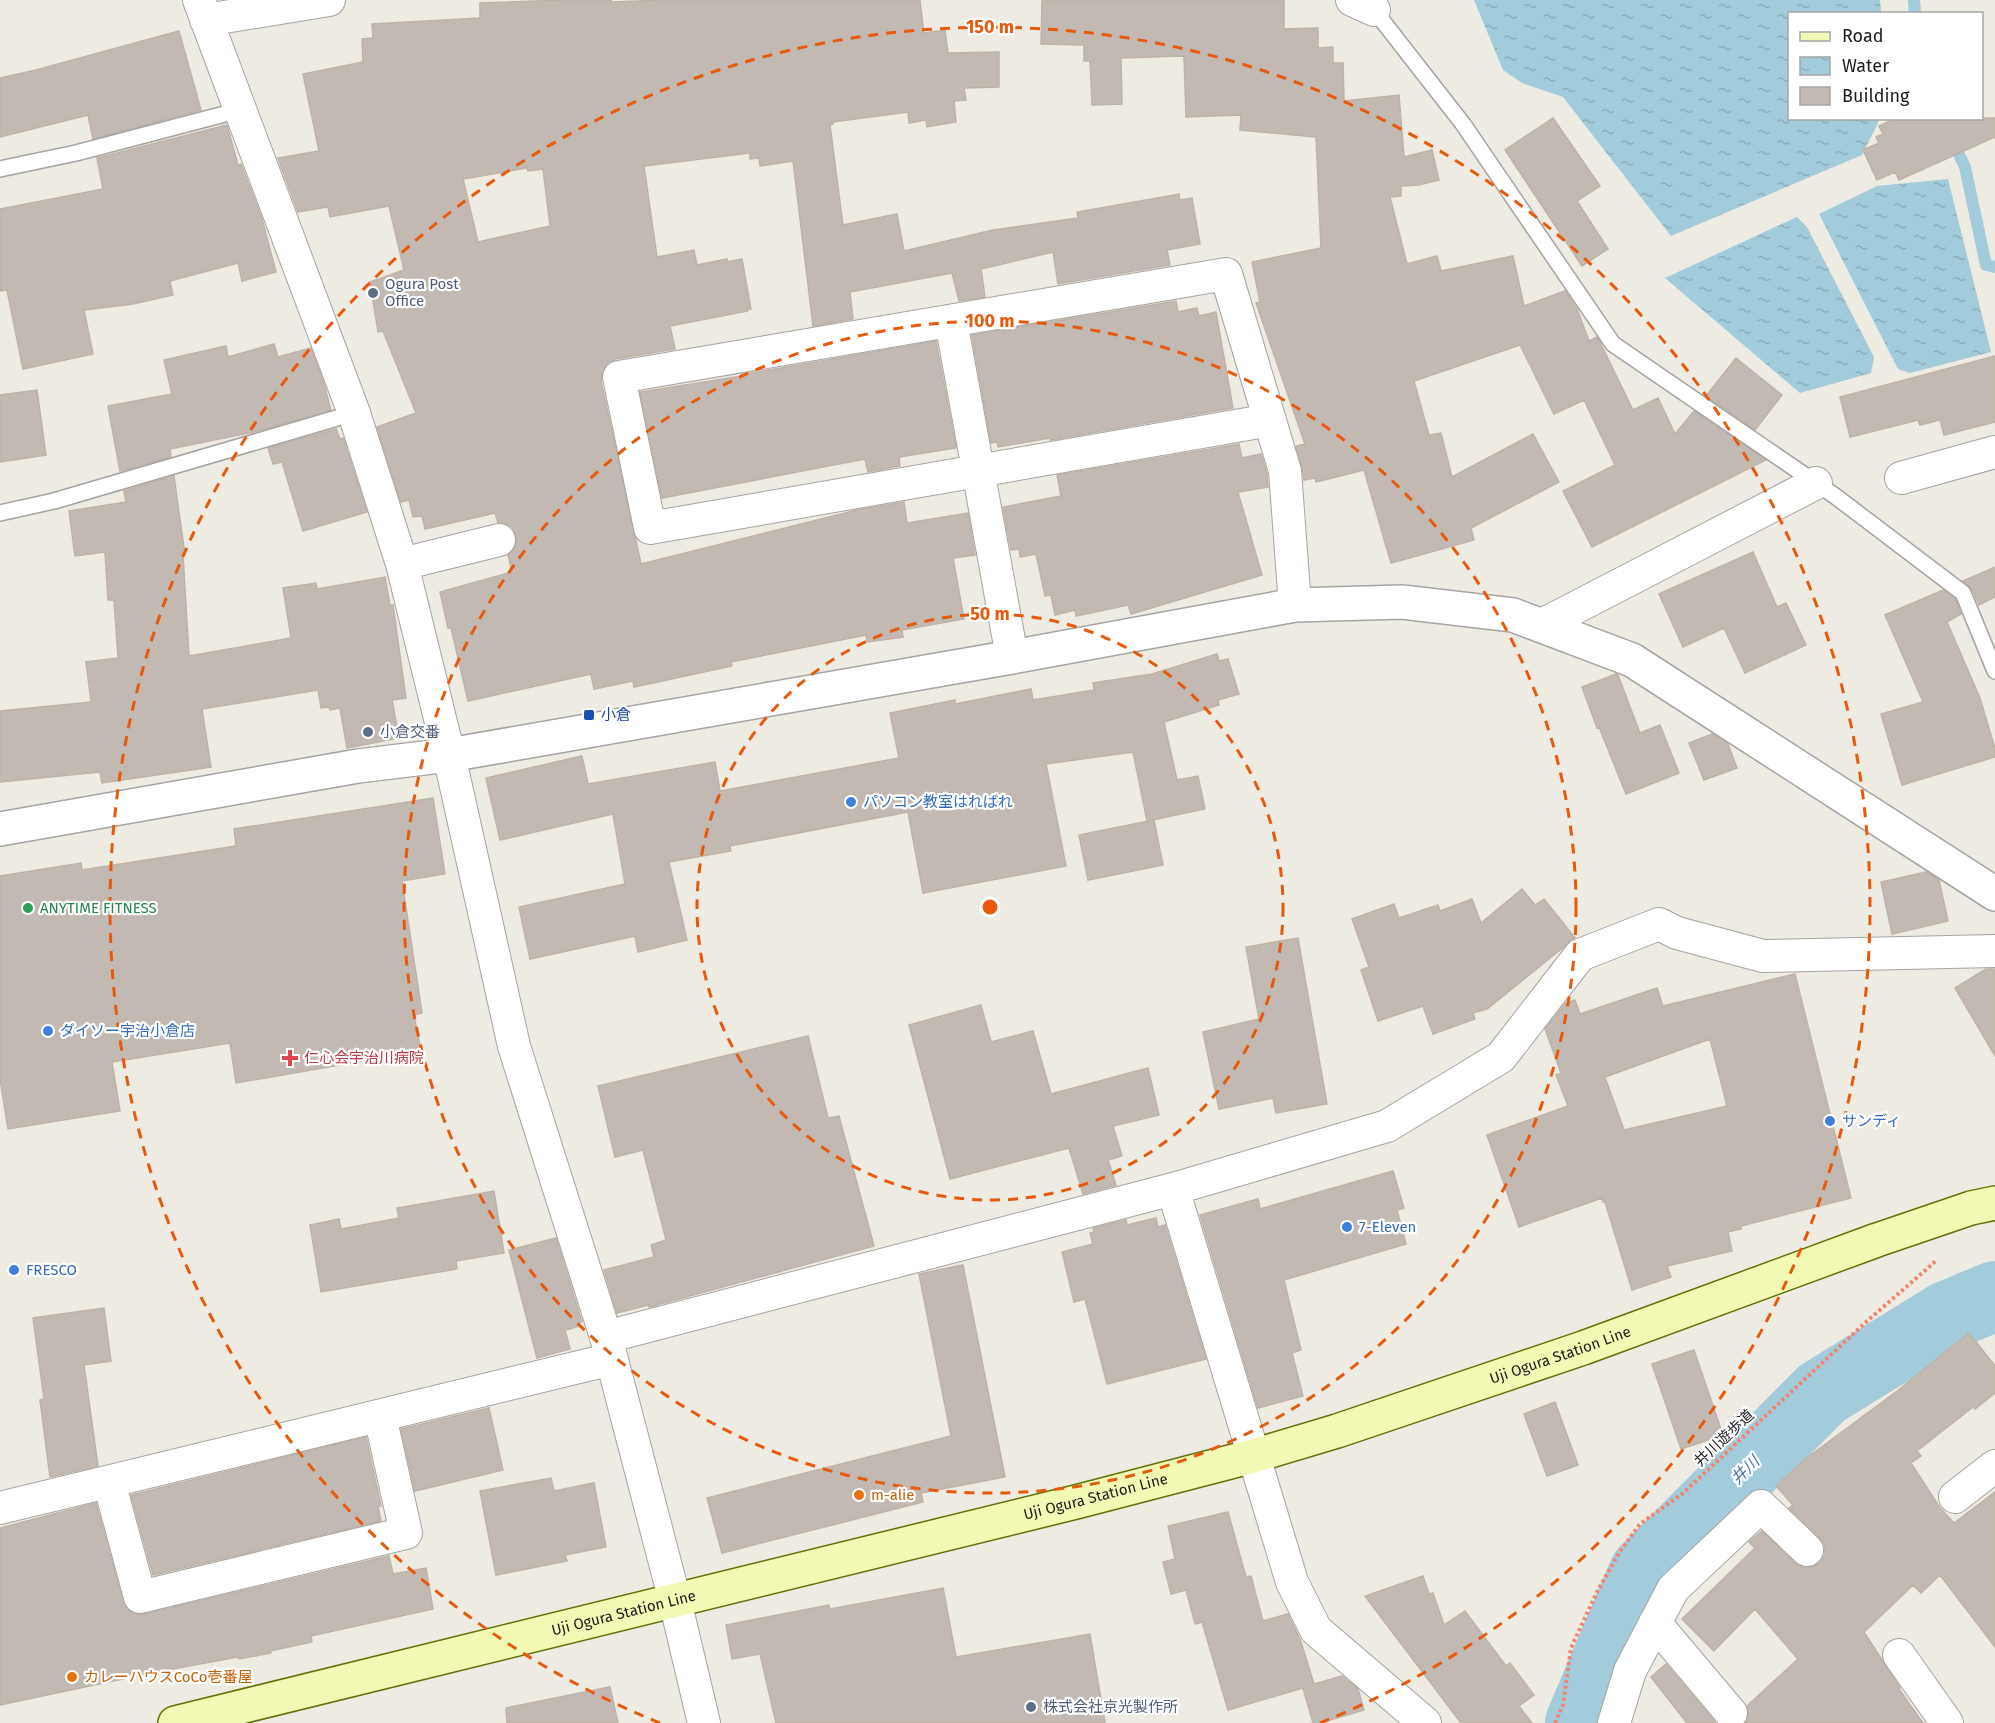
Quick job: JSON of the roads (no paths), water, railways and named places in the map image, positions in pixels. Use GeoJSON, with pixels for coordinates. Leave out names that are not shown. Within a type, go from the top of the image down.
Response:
{"type":"FeatureCollection","features":[{"type":"Feature","properties":{"kind":"main road","name":"Uji Ogura Station Line"},"geometry":{"type":"LineString","coordinates":[[175,1723],[675,1602],[1253,1456],[1337,1431],[1583,1348],[1877,1240],[1971,1208],[1995,1203]]}},
{"type":"Feature","properties":{"kind":"street"},"geometry":{"type":"LineString","coordinates":[[328,0],[202,10],[354,413],[402,564],[449,755],[514,1046],[609,1348],[704,1723]]}},
{"type":"Feature","properties":{"kind":"street"},"geometry":{"type":"LineString","coordinates":[[1270,420],[650,528],[619,376],[1226,274],[1270,420],[1285,471],[1295,605]]}},
{"type":"Feature","properties":{"kind":"street"},"geometry":{"type":"LineString","coordinates":[[951,321],[1012,657]]}},
{"type":"Feature","properties":{"kind":"street"},"geometry":{"type":"LineString","coordinates":[[1901,478],[1995,452]]}},
{"type":"Feature","properties":{"kind":"street"},"geometry":{"type":"LineString","coordinates":[[1542,626],[1816,483]]}},
{"type":"Feature","properties":{"kind":"street"},"geometry":{"type":"LineString","coordinates":[[402,564],[499,540]]}},
{"type":"Feature","properties":{"kind":"street"},"geometry":{"type":"LineString","coordinates":[[0,829],[358,766],[449,755],[1295,605],[1402,602],[1513,615],[1632,660],[1995,894]]}},
{"type":"Feature","properties":{"kind":"street"},"geometry":{"type":"LineString","coordinates":[[0,1508],[380,1416],[609,1348],[1173,1189],[1387,1126],[1501,1057],[1580,955],[1659,924],[1677,933],[1763,956],[1995,951]]}},
{"type":"Feature","properties":{"kind":"street"},"geometry":{"type":"LineString","coordinates":[[1173,1189],[1292,1582],[1316,1630],[1425,1723]]}},
{"type":"Feature","properties":{"kind":"street"},"geometry":{"type":"LineString","coordinates":[[109,1482],[140,1598],[383,1539],[406,1533],[380,1416]]}},
{"type":"Feature","properties":{"kind":"street"},"geometry":{"type":"LineString","coordinates":[[1955,1497],[1995,1466]]}},
{"type":"Feature","properties":{"kind":"street"},"geometry":{"type":"LineString","coordinates":[[1614,1723],[1630,1671],[1673,1588],[1761,1506],[1807,1550]]}},
{"type":"Feature","properties":{"kind":"street"},"geometry":{"type":"LineString","coordinates":[[1655,1623],[1731,1713]]}},
{"type":"Feature","properties":{"kind":"street"},"geometry":{"type":"LineString","coordinates":[[1899,1655],[1947,1723]]}},
{"type":"Feature","properties":{"kind":"lane"},"geometry":{"type":"LineString","coordinates":[[1366,3],[1464,124],[1613,344],[1816,483],[1963,593],[1995,671]]}},
{"type":"Feature","properties":{"kind":"lane"},"geometry":{"type":"LineString","coordinates":[[0,169],[76,153],[240,110]]}},
{"type":"Feature","properties":{"kind":"lane"},"geometry":{"type":"LineString","coordinates":[[0,513],[54,501],[354,413]]}},
{"type":"Feature","properties":{"kind":"water"},"geometry":{"type":"Polygon","coordinates":[[[1474,0],[1880,0],[1881,12],[1788,12],[1788,120],[1878,120],[1862,155],[1671,236],[1563,97],[1522,83],[1503,70],[1474,0]]]}},
{"type":"Feature","properties":{"kind":"water"},"geometry":{"type":"Polygon","coordinates":[[[1948,179],[1991,352],[1910,373],[1898,369],[1819,214],[1877,186],[1948,179]]]}},
{"type":"Feature","properties":{"kind":"water"},"geometry":{"type":"Polygon","coordinates":[[[1797,217],[1807,227],[1874,357],[1871,373],[1800,393],[1665,278],[1797,217]]]}},
{"type":"Feature","properties":{"kind":"waterway"},"geometry":{"type":"LineString","coordinates":[[1914,0],[1915,12]]}},
{"type":"Feature","properties":{"kind":"waterway"},"geometry":{"type":"LineString","coordinates":[[1952,140],[1965,167],[1986,265],[1995,267]]}},
{"type":"Feature","properties":{"kind":"waterway","name":"井川"},"geometry":{"type":"LineString","coordinates":[[1580,1723],[1644,1572],[1822,1393],[1947,1316],[1995,1296]]}},
{"type":"Feature","properties":{"kind":"place","name":"Ogura Post Office"},"geometry":{"type":"Point","coordinates":[373,293]}},
{"type":"Feature","properties":{"kind":"place","name":"小倉"},"geometry":{"type":"Point","coordinates":[589,715]}},
{"type":"Feature","properties":{"kind":"place","name":"小倉交番"},"geometry":{"type":"Point","coordinates":[368,732]}},
{"type":"Feature","properties":{"kind":"place","name":"パソコン教室はればれ"},"geometry":{"type":"Point","coordinates":[851,802]}},
{"type":"Feature","properties":{"kind":"place","name":"ANYTIME FITNESS"},"geometry":{"type":"Point","coordinates":[28,908]}},
{"type":"Feature","properties":{"kind":"place","name":"ダイソー宇治小倉店"},"geometry":{"type":"Point","coordinates":[48,1031]}},
{"type":"Feature","properties":{"kind":"place","name":"仁心会宇治川病院"},"geometry":{"type":"Point","coordinates":[290,1058]}},
{"type":"Feature","properties":{"kind":"place","name":"サンディ"},"geometry":{"type":"Point","coordinates":[1830,1121]}},
{"type":"Feature","properties":{"kind":"place","name":"7-Eleven"},"geometry":{"type":"Point","coordinates":[1347,1227]}},
{"type":"Feature","properties":{"kind":"place","name":"FRESCO"},"geometry":{"type":"Point","coordinates":[14,1270]}},
{"type":"Feature","properties":{"kind":"place","name":"m-alie"},"geometry":{"type":"Point","coordinates":[859,1495]}},
{"type":"Feature","properties":{"kind":"place","name":"カレーハウスCoCo壱番屋"},"geometry":{"type":"Point","coordinates":[72,1677]}},
{"type":"Feature","properties":{"kind":"place","name":"株式会社京光製作所"},"geometry":{"type":"Point","coordinates":[1031,1707]}}]}
